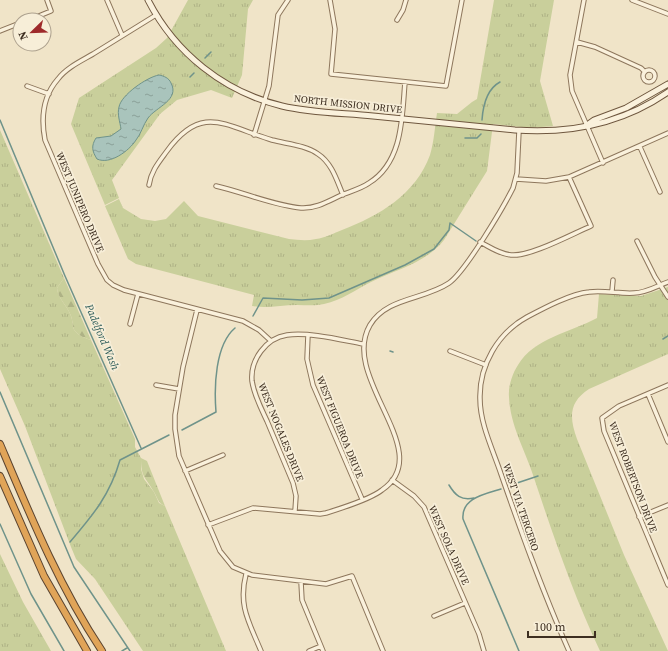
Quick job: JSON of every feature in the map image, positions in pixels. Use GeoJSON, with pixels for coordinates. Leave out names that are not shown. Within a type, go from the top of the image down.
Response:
{"type":"FeatureCollection","features":[{"type":"Feature","properties":{"kind":"highway"},"geometry":{"type":"LineString","coordinates":[[0,444],[53,567],[76,610],[102,651]]}},
{"type":"Feature","properties":{"kind":"highway"},"geometry":{"type":"LineString","coordinates":[[0,476],[44,576],[87,651]]}},
{"type":"Feature","properties":{"kind":"street"},"geometry":{"type":"LineString","coordinates":[[47,0],[51,11],[49,12]]}},
{"type":"Feature","properties":{"kind":"street"},"geometry":{"type":"LineString","coordinates":[[107,0],[122,35]]}},
{"type":"Feature","properties":{"kind":"street","name":"NORTH MISSION DRIVE"},"geometry":{"type":"LineString","coordinates":[[148,0],[156,15],[185,52],[204,68],[231,86],[265,101],[297,108],[519,130],[566,129],[587,125],[596,126],[620,118],[641,108],[668,92]]}},
{"type":"Feature","properties":{"kind":"street"},"geometry":{"type":"LineString","coordinates":[[254,135],[270,80],[278,15],[288,0]]}},
{"type":"Feature","properties":{"kind":"street"},"geometry":{"type":"LineString","coordinates":[[330,0],[335,29],[331,74],[446,86],[462,0]]}},
{"type":"Feature","properties":{"kind":"street"},"geometry":{"type":"LineString","coordinates":[[397,20],[403,10],[406,0]]}},
{"type":"Feature","properties":{"kind":"street"},"geometry":{"type":"LineString","coordinates":[[584,0],[570,75],[572,91],[603,163]]}},
{"type":"Feature","properties":{"kind":"street"},"geometry":{"type":"LineString","coordinates":[[632,0],[668,14]]}},
{"type":"Feature","properties":{"kind":"street","name":"WEST JUNIPERO DRIVE"},"geometry":{"type":"LineString","coordinates":[[156,15],[122,35],[66,71],[58,78],[49,94],[43,111],[43,129],[45,140],[98,264],[105,276],[113,285],[138,294],[250,324],[271,341]]}},
{"type":"Feature","properties":{"kind":"street"},"geometry":{"type":"LineString","coordinates":[[0,31],[12,26]]}},
{"type":"Feature","properties":{"kind":"street"},"geometry":{"type":"LineString","coordinates":[[577,42],[599,49],[641,68],[645,72]]}},
{"type":"Feature","properties":{"kind":"street"},"geometry":{"type":"LineString","coordinates":[[216,186],[300,208],[316,206],[369,183],[389,164],[398,140],[402,119],[405,82]]}},
{"type":"Feature","properties":{"kind":"street","name":"NORTH MISSION DRIVE"},"geometry":{"type":"LineString","coordinates":[[587,125],[594,120],[630,106],[668,84]]}},
{"type":"Feature","properties":{"kind":"street"},"geometry":{"type":"LineString","coordinates":[[27,86],[49,94]]}},
{"type":"Feature","properties":{"kind":"street"},"geometry":{"type":"LineString","coordinates":[[149,185],[151,176],[156,167],[179,135],[190,127],[203,122],[218,122],[254,135],[303,147],[318,154],[328,163],[343,195]]}},
{"type":"Feature","properties":{"kind":"street"},"geometry":{"type":"LineString","coordinates":[[208,525],[253,508],[326,513],[380,492],[392,480],[400,461],[399,449],[365,365],[363,344],[370,325],[380,313],[391,306],[434,291],[450,282],[462,270],[509,195],[516,179],[519,130]]}},
{"type":"Feature","properties":{"kind":"street"},"geometry":{"type":"LineString","coordinates":[[516,179],[546,181],[569,176],[640,147],[668,133]]}},
{"type":"Feature","properties":{"kind":"street"},"geometry":{"type":"LineString","coordinates":[[640,147],[660,192]]}},
{"type":"Feature","properties":{"kind":"street"},"geometry":{"type":"LineString","coordinates":[[480,242],[499,253],[517,255],[529,252],[591,226],[569,176]]}},
{"type":"Feature","properties":{"kind":"street"},"geometry":{"type":"LineString","coordinates":[[637,242],[668,297]]}},
{"type":"Feature","properties":{"kind":"street"},"geometry":{"type":"LineString","coordinates":[[612,291],[613,280]]}},
{"type":"Feature","properties":{"kind":"street","name":"WEST VIA TERCERO"},"geometry":{"type":"LineString","coordinates":[[569,651],[551,612],[484,424],[480,407],[482,378],[486,364],[497,343],[513,326],[528,317],[580,294],[612,291],[637,293],[668,282]]}},
{"type":"Feature","properties":{"kind":"street"},"geometry":{"type":"LineString","coordinates":[[130,324],[138,294]]}},
{"type":"Feature","properties":{"kind":"street"},"geometry":{"type":"LineString","coordinates":[[197,310],[186,352],[179,389],[175,429],[179,456],[222,555],[233,566],[246,574],[326,584],[352,576],[383,651]]}},
{"type":"Feature","properties":{"kind":"street"},"geometry":{"type":"LineString","coordinates":[[271,341],[288,334],[308,335],[363,344]]}},
{"type":"Feature","properties":{"kind":"street","name":"WEST FIGUEROA DRIVE"},"geometry":{"type":"LineString","coordinates":[[308,335],[307,359],[313,385],[362,499]]}},
{"type":"Feature","properties":{"kind":"street","name":"WEST NOGALES DRIVE"},"geometry":{"type":"LineString","coordinates":[[271,341],[264,347],[254,363],[252,381],[256,395],[293,483],[296,496],[295,511]]}},
{"type":"Feature","properties":{"kind":"street"},"geometry":{"type":"LineString","coordinates":[[450,351],[486,364]]}},
{"type":"Feature","properties":{"kind":"street"},"geometry":{"type":"LineString","coordinates":[[156,385],[179,389]]}},
{"type":"Feature","properties":{"kind":"street"},"geometry":{"type":"LineString","coordinates":[[668,385],[648,394],[668,442]]}},
{"type":"Feature","properties":{"kind":"street","name":"WEST ROBERTSON DRIVE"},"geometry":{"type":"LineString","coordinates":[[648,394],[619,406],[602,418],[604,431],[668,585]]}},
{"type":"Feature","properties":{"kind":"street"},"geometry":{"type":"LineString","coordinates":[[185,471],[223,455]]}},
{"type":"Feature","properties":{"kind":"street","name":"WEST SOLA DRIVE"},"geometry":{"type":"LineString","coordinates":[[392,480],[414,496],[424,507],[484,651]]}},
{"type":"Feature","properties":{"kind":"street"},"geometry":{"type":"LineString","coordinates":[[639,517],[668,505]]}},
{"type":"Feature","properties":{"kind":"street"},"geometry":{"type":"LineString","coordinates":[[246,574],[242,592],[243,603],[261,651]]}},
{"type":"Feature","properties":{"kind":"street"},"geometry":{"type":"LineString","coordinates":[[301,582],[302,600],[323,651]]}},
{"type":"Feature","properties":{"kind":"street"},"geometry":{"type":"LineString","coordinates":[[434,616],[465,603]]}},
{"type":"Feature","properties":{"kind":"street"},"geometry":{"type":"LineString","coordinates":[[308,651],[321,646]]}},
{"type":"Feature","properties":{"kind":"green space"},"geometry":{"type":"Polygon","coordinates":[[[188,0],[253,0],[248,9],[242,75],[232,98],[211,90],[177,100],[160,114],[112,180],[119,198],[105,205],[71,124],[79,98],[156,48],[167,38],[188,0]]]}},
{"type":"Feature","properties":{"kind":"green space"},"geometry":{"type":"Polygon","coordinates":[[[494,0],[554,0],[540,81],[553,126],[530,128],[493,124],[487,171],[444,240],[429,254],[410,265],[331,302],[318,305],[263,307],[252,306],[254,295],[136,264],[128,259],[105,206],[119,199],[123,208],[141,219],[155,221],[166,219],[184,201],[198,216],[289,239],[302,240],[323,238],[369,218],[395,202],[416,181],[424,169],[430,155],[437,113],[457,114],[477,99],[494,0]]]}},
{"type":"Feature","properties":{"kind":"green space"},"geometry":{"type":"Polygon","coordinates":[[[0,130],[64,278],[57,288],[59,295],[72,318],[73,328],[80,336],[91,340],[135,439],[135,447],[141,458],[141,469],[144,479],[154,492],[159,503],[165,506],[226,651],[143,651],[95,579],[76,559],[25,426],[0,369],[0,130]]]}},
{"type":"Feature","properties":{"kind":"green space"},"geometry":{"type":"Polygon","coordinates":[[[64,278],[91,340],[80,336],[73,328],[72,318],[59,295],[57,288],[64,278]]]}},
{"type":"Feature","properties":{"kind":"green space"},"geometry":{"type":"Polygon","coordinates":[[[668,287],[668,354],[589,389],[578,399],[572,411],[574,431],[577,439],[624,555],[668,651],[600,651],[572,586],[515,427],[510,407],[510,385],[512,376],[518,365],[533,348],[597,318],[599,294],[641,296],[668,287]]]}},
{"type":"Feature","properties":{"kind":"green space"},"geometry":{"type":"Polygon","coordinates":[[[141,458],[147,461],[165,506],[159,502],[144,476],[141,458]]]}},
{"type":"Feature","properties":{"kind":"green space"},"geometry":{"type":"Polygon","coordinates":[[[0,554],[23,602],[51,651],[0,651],[0,554]]]}},
{"type":"Feature","properties":{"kind":"water"},"geometry":{"type":"Polygon","coordinates":[[[159,75],[169,80],[171,83],[173,89],[170,99],[148,118],[138,138],[129,148],[113,159],[97,159],[93,148],[96,138],[111,136],[121,129],[118,110],[124,97],[135,87],[154,76],[159,75]]]}},
{"type":"Feature","properties":{"kind":"waterway"},"geometry":{"type":"LineString","coordinates":[[205,58],[211,52]]}},
{"type":"Feature","properties":{"kind":"waterway"},"geometry":{"type":"LineString","coordinates":[[190,77],[194,73]]}},
{"type":"Feature","properties":{"kind":"waterway"},"geometry":{"type":"LineString","coordinates":[[482,120],[486,98],[492,89],[500,82]]}},
{"type":"Feature","properties":{"kind":"waterway","name":"Padelford Wash"},"geometry":{"type":"LineString","coordinates":[[0,120],[65,276],[141,448]]}},
{"type":"Feature","properties":{"kind":"waterway"},"geometry":{"type":"LineString","coordinates":[[465,138],[477,138],[481,134]]}},
{"type":"Feature","properties":{"kind":"waterway"},"geometry":{"type":"LineString","coordinates":[[450,223],[476,241]]}},
{"type":"Feature","properties":{"kind":"waterway"},"geometry":{"type":"LineString","coordinates":[[253,316],[263,298],[302,300],[329,298],[405,265],[434,249],[449,230],[450,223]]}},
{"type":"Feature","properties":{"kind":"waterway"},"geometry":{"type":"LineString","coordinates":[[182,430],[216,412],[215,391],[217,367],[223,345],[228,335],[235,328]]}},
{"type":"Feature","properties":{"kind":"waterway"},"geometry":{"type":"LineString","coordinates":[[663,339],[668,336]]}},
{"type":"Feature","properties":{"kind":"waterway"},"geometry":{"type":"LineString","coordinates":[[0,392],[74,567],[130,651]]}},
{"type":"Feature","properties":{"kind":"waterway","name":"Padelford Wash"},"geometry":{"type":"LineString","coordinates":[[70,542],[100,504],[111,484],[120,460],[169,435]]}},
{"type":"Feature","properties":{"kind":"waterway"},"geometry":{"type":"LineString","coordinates":[[511,485],[538,476]]}},
{"type":"Feature","properties":{"kind":"waterway"},"geometry":{"type":"LineString","coordinates":[[449,485],[454,492],[462,498],[474,498]]}},
{"type":"Feature","properties":{"kind":"waterway"},"geometry":{"type":"LineString","coordinates":[[501,489],[475,498],[466,506],[463,512],[463,519],[519,651]]}},
{"type":"Feature","properties":{"kind":"waterway"},"geometry":{"type":"LineString","coordinates":[[0,524],[31,594],[64,651]]}},
{"type":"Feature","properties":{"kind":"waterway"},"geometry":{"type":"LineString","coordinates":[[122,651],[127,648]]}}]}
